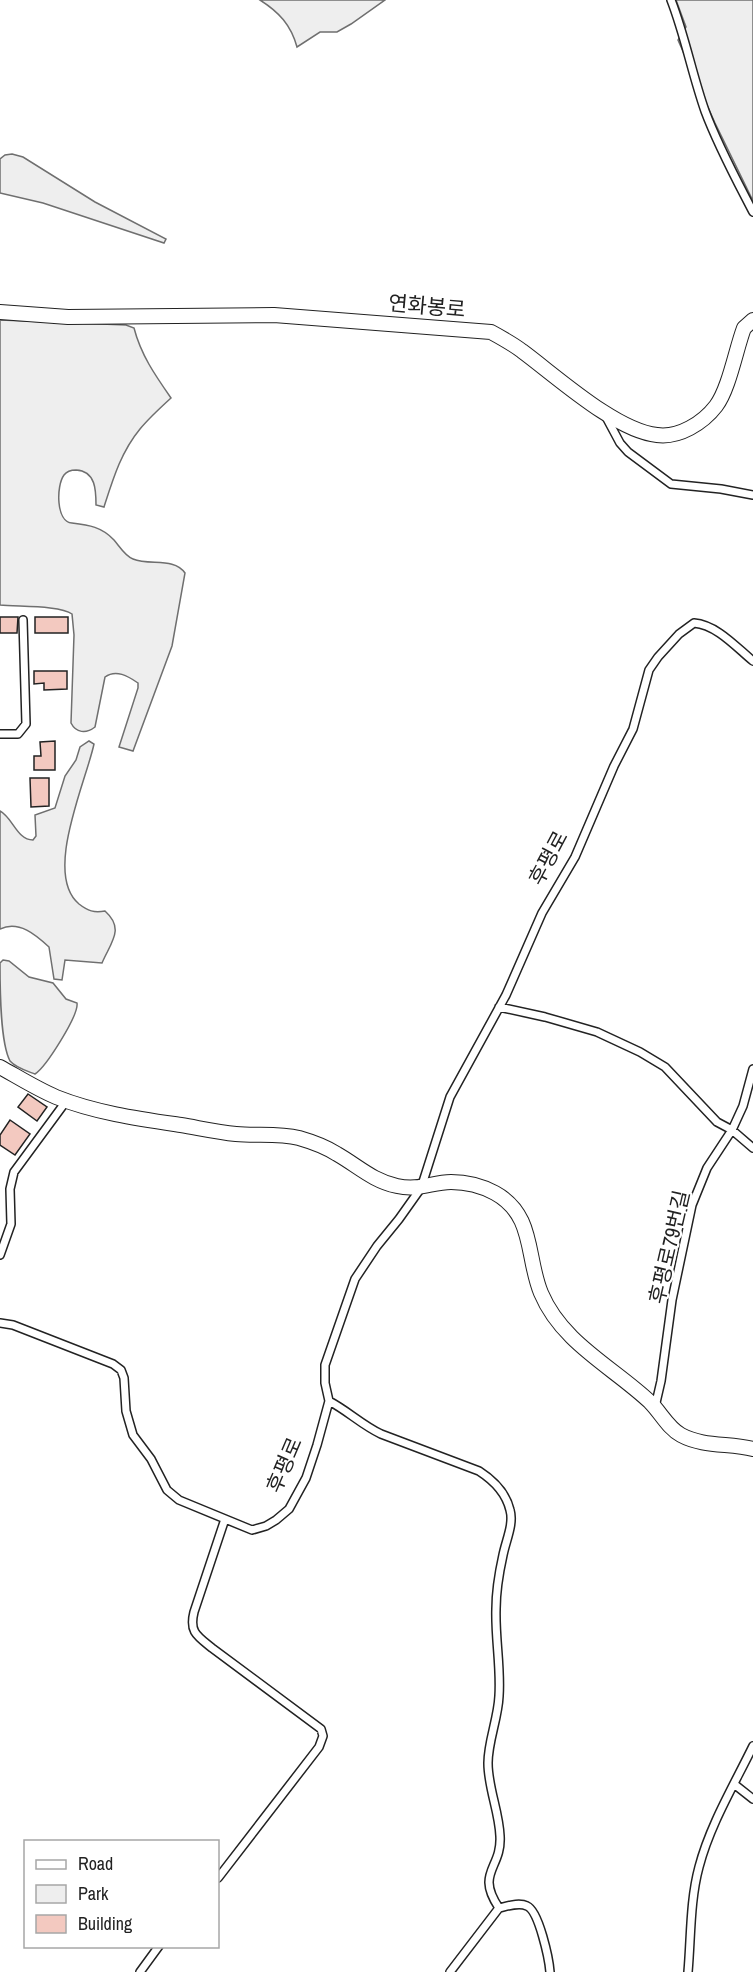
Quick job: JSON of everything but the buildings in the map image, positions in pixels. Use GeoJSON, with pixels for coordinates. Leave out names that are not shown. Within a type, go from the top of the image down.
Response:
{"type":"FeatureCollection","features":[{"type":"Feature","properties":{"kind":"street","name":"연화봉로"},"geometry":{"type":"LineString","coordinates":[[0,312],[68,317],[274,315],[491,332],[520,349],[602,410],[646,434],[660,436],[675,434],[695,425],[717,405],[744,328],[753,320]]}},
{"type":"Feature","properties":{"kind":"street"},"geometry":{"type":"LineString","coordinates":[[0,1066],[55,1096],[90,1108],[235,1134],[294,1137],[314,1142],[337,1153],[380,1182],[399,1187],[421,1188],[450,1182],[484,1187],[512,1206],[523,1220],[529,1236],[541,1293],[554,1316],[570,1337],[629,1384],[655,1407],[670,1427],[681,1435],[693,1440],[753,1449]]}},
{"type":"Feature","properties":{"kind":"lane"},"geometry":{"type":"LineString","coordinates":[[671,0],[684,33],[693,74],[705,112],[753,212]]}},
{"type":"Feature","properties":{"kind":"lane"},"geometry":{"type":"LineString","coordinates":[[602,410],[624,447],[665,481],[682,487],[721,489],[753,495]]}},
{"type":"Feature","properties":{"kind":"lane"},"geometry":{"type":"LineString","coordinates":[[0,734],[18,734],[26,723],[23,620]]}},
{"type":"Feature","properties":{"kind":"lane","name":"후평로"},"geometry":{"type":"LineString","coordinates":[[0,1323],[113,1364],[121,1370],[124,1378],[129,1426],[151,1459],[167,1490],[178,1500],[252,1530],[266,1526],[289,1509],[306,1478],[329,1401],[325,1383],[325,1365],[355,1279],[421,1188],[450,1097],[499,1007],[542,913],[575,857],[614,766],[633,729],[649,670],[679,634],[694,623],[711,627],[753,661]]}},
{"type":"Feature","properties":{"kind":"lane"},"geometry":{"type":"LineString","coordinates":[[499,1007],[597,1032],[640,1052],[665,1067],[717,1122],[732,1130],[753,1148]]}},
{"type":"Feature","properties":{"kind":"lane","name":"후평로79번길"},"geometry":{"type":"LineString","coordinates":[[655,1407],[661,1381],[672,1300],[692,1204],[707,1168],[732,1130],[743,1106],[753,1069]]}},
{"type":"Feature","properties":{"kind":"lane"},"geometry":{"type":"LineString","coordinates":[[0,1255],[11,1224],[10,1189],[14,1173],[67,1100]]}},
{"type":"Feature","properties":{"kind":"lane"},"geometry":{"type":"LineString","coordinates":[[329,1401],[381,1434],[479,1471],[490,1478],[500,1490],[510,1510],[510,1528],[497,1592],[499,1693],[488,1763],[500,1837],[499,1850],[489,1872],[488,1889],[499,1908]]}},
{"type":"Feature","properties":{"kind":"lane"},"geometry":{"type":"LineString","coordinates":[[219,1877],[319,1747],[323,1736],[321,1729],[205,1643],[193,1630],[191,1622],[225,1519]]}},
{"type":"Feature","properties":{"kind":"lane"},"geometry":{"type":"LineString","coordinates":[[688,1972],[694,1889],[705,1847],[753,1746]]}},
{"type":"Feature","properties":{"kind":"lane"},"geometry":{"type":"LineString","coordinates":[[734,1784],[753,1799]]}},
{"type":"Feature","properties":{"kind":"lane"},"geometry":{"type":"LineString","coordinates":[[450,1972],[499,1908],[524,1904],[531,1908],[542,1934],[550,1972]]}},
{"type":"Feature","properties":{"kind":"lane"},"geometry":{"type":"LineString","coordinates":[[140,1972],[158,1948]]}},
{"type":"Feature","properties":{"kind":"green space"},"geometry":{"type":"Polygon","coordinates":[[[260,0],[385,0],[337,32],[320,32],[297,47],[283,20],[260,0]]]}},
{"type":"Feature","properties":{"kind":"green space"},"geometry":{"type":"Polygon","coordinates":[[[676,0],[753,0],[753,201],[678,40],[686,27],[676,0]]]}},
{"type":"Feature","properties":{"kind":"green space"},"geometry":{"type":"Polygon","coordinates":[[[12,154],[23,157],[95,202],[166,239],[164,243],[43,203],[0,193],[0,159],[12,154]]]}},
{"type":"Feature","properties":{"kind":"green space"},"geometry":{"type":"Polygon","coordinates":[[[0,320],[126,325],[134,328],[145,356],[171,398],[133,438],[118,466],[104,507],[96,505],[94,483],[83,471],[74,470],[64,475],[59,495],[60,510],[67,521],[100,529],[114,540],[130,558],[168,563],[175,565],[185,573],[172,646],[133,751],[119,747],[138,683],[118,674],[105,677],[95,727],[88,731],[78,731],[71,723],[74,635],[72,614],[58,609],[0,605],[0,320]]]}},
{"type":"Feature","properties":{"kind":"green space"},"geometry":{"type":"Polygon","coordinates":[[[89,741],[94,744],[70,827],[65,872],[69,890],[79,904],[91,911],[105,911],[111,918],[115,930],[102,963],[65,960],[62,980],[54,979],[49,947],[27,930],[14,926],[0,929],[0,811],[19,833],[33,840],[36,836],[35,815],[55,808],[65,776],[76,760],[80,747],[89,741]]]}},
{"type":"Feature","properties":{"kind":"green space"},"geometry":{"type":"Polygon","coordinates":[[[3,960],[9,961],[29,977],[53,983],[66,999],[77,1003],[73,1018],[61,1040],[35,1074],[12,1063],[7,1052],[2,1028],[0,963],[3,960]]]}}]}
